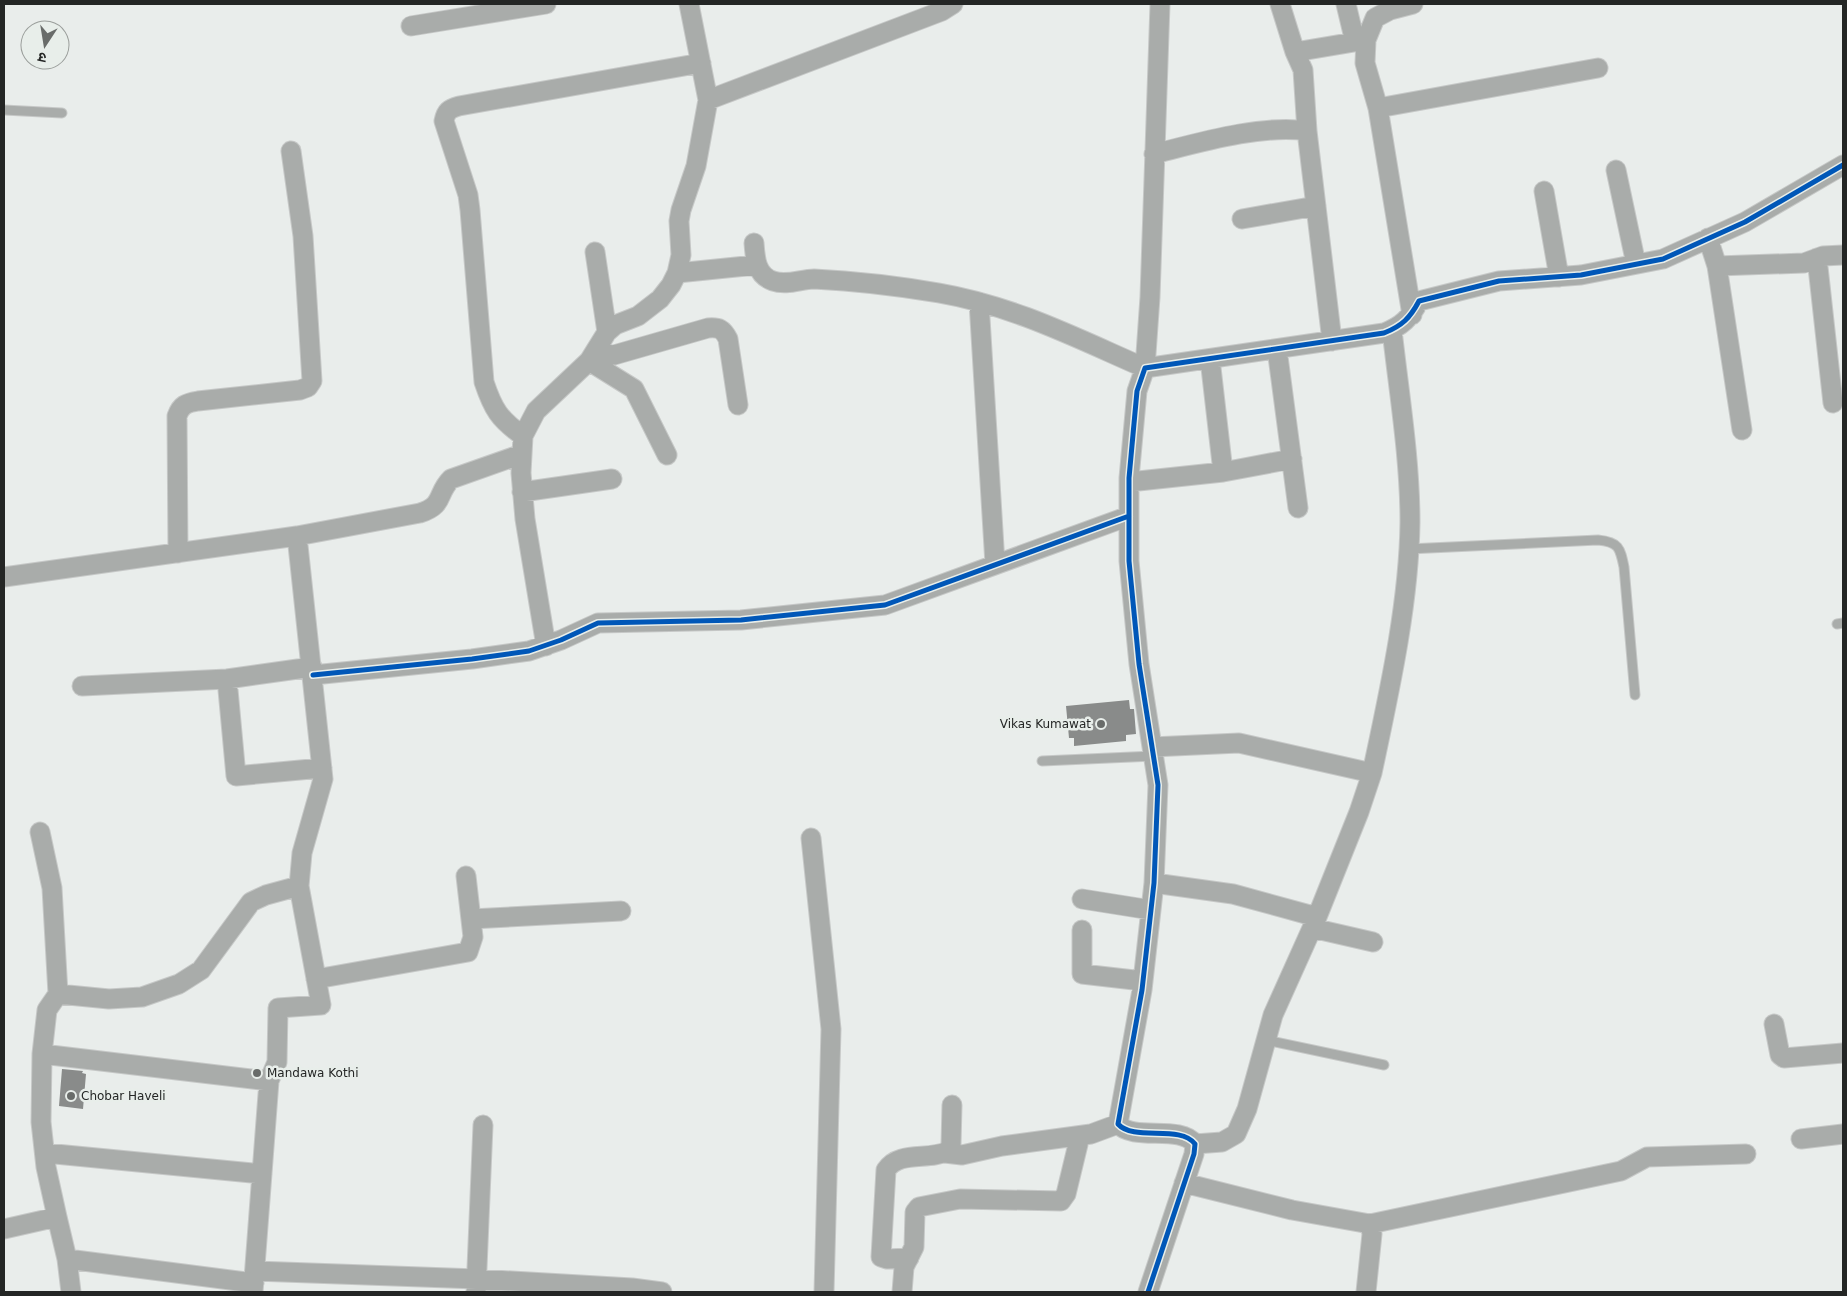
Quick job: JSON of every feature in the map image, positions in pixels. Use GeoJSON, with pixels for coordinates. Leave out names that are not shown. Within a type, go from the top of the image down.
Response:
{"type":"FeatureCollection","features":[{"type":"Feature","properties":{"kind":"street"},"geometry":{"type":"LineString","coordinates":[[411,26],[546,4]]}},
{"type":"Feature","properties":{"kind":"street"},"geometry":{"type":"LineString","coordinates":[[546,646],[525,519],[522,492],[522,445],[536,411],[592,357],[607,332],[615,325],[638,316],[660,300],[677,273],[681,255],[680,210],[696,166],[708,100],[689,4]]}},
{"type":"Feature","properties":{"kind":"street"},"geometry":{"type":"LineString","coordinates":[[708,100],[942,11],[953,4]]}},
{"type":"Feature","properties":{"kind":"street"},"geometry":{"type":"LineString","coordinates":[[1118,1124],[1143,981],[1154,883],[1158,785],[1139,664],[1129,561],[1129,482],[1137,392],[1145,368],[1150,297],[1160,4]]}},
{"type":"Feature","properties":{"kind":"street"},"geometry":{"type":"LineString","coordinates":[[1280,4],[1295,52],[1303,70],[1307,130],[1332,341]]}},
{"type":"Feature","properties":{"kind":"street"},"geometry":{"type":"LineString","coordinates":[[1346,4],[1360,41],[1378,108],[1412,315]]}},
{"type":"Feature","properties":{"kind":"street"},"geometry":{"type":"LineString","coordinates":[[1295,52],[1360,41],[1375,18],[1390,10],[1413,4]]}},
{"type":"Feature","properties":{"kind":"street"},"geometry":{"type":"LineString","coordinates":[[522,445],[492,406],[484,382],[468,195],[444,122],[446,113],[450,108],[459,106],[701,63]]}},
{"type":"Feature","properties":{"kind":"street"},"geometry":{"type":"LineString","coordinates":[[1378,108],[1598,68]]}},
{"type":"Feature","properties":{"kind":"street"},"geometry":{"type":"LineString","coordinates":[[1154,154],[1213,140],[1273,130],[1307,130]]}},
{"type":"Feature","properties":{"kind":"street"},"geometry":{"type":"LineString","coordinates":[[178,553],[178,416],[180,408],[187,403],[198,401],[300,390],[308,387],[312,381],[302,236],[291,152]]}},
{"type":"Feature","properties":{"kind":"street"},"geometry":{"type":"LineString","coordinates":[[754,243],[756,265],[762,274],[773,281],[786,283],[810,279],[835,280],[939,293],[979,302],[1048,324],[1145,368],[1332,341],[1392,330],[1400,327],[1412,315],[1418,300],[1499,281],[1581,275],[1663,259],[1745,222],[1843,165]]}},
{"type":"Feature","properties":{"kind":"street"},"geometry":{"type":"LineString","coordinates":[[1616,170],[1636,264]]}},
{"type":"Feature","properties":{"kind":"street"},"geometry":{"type":"LineString","coordinates":[[1544,190],[1559,277]]}},
{"type":"Feature","properties":{"kind":"street"},"geometry":{"type":"LineString","coordinates":[[1242,219],[1316,206]]}},
{"type":"Feature","properties":{"kind":"street"},"geometry":{"type":"LineString","coordinates":[[1708,238],[1717,266],[1742,430]]}},
{"type":"Feature","properties":{"kind":"street"},"geometry":{"type":"LineString","coordinates":[[595,252],[607,332]]}},
{"type":"Feature","properties":{"kind":"street"},"geometry":{"type":"LineString","coordinates":[[1717,266],[1804,263],[1817,258],[1843,255]]}},
{"type":"Feature","properties":{"kind":"street"},"geometry":{"type":"LineString","coordinates":[[1817,258],[1833,403]]}},
{"type":"Feature","properties":{"kind":"street"},"geometry":{"type":"LineString","coordinates":[[677,273],[756,265]]}},
{"type":"Feature","properties":{"kind":"street"},"geometry":{"type":"LineString","coordinates":[[979,302],[995,564]]}},
{"type":"Feature","properties":{"kind":"street"},"geometry":{"type":"LineString","coordinates":[[592,357],[614,354],[708,328],[718,327],[724,331],[728,339],[738,405]]}},
{"type":"Feature","properties":{"kind":"street"},"geometry":{"type":"LineString","coordinates":[[1195,1144],[1222,1142],[1236,1134],[1247,1109],[1273,1015],[1314,923],[1359,812],[1372,773],[1390,688],[1410,522],[1392,330]]}},
{"type":"Feature","properties":{"kind":"street"},"geometry":{"type":"LineString","coordinates":[[1277,349],[1298,508]]}},
{"type":"Feature","properties":{"kind":"street"},"geometry":{"type":"LineString","coordinates":[[592,357],[634,390],[667,455]]}},
{"type":"Feature","properties":{"kind":"street"},"geometry":{"type":"LineString","coordinates":[[1210,358],[1223,472]]}},
{"type":"Feature","properties":{"kind":"street"},"geometry":{"type":"LineString","coordinates":[[4,577],[297,536],[433,509],[440,502],[444,486],[451,479],[522,445]]}},
{"type":"Feature","properties":{"kind":"street"},"geometry":{"type":"LineString","coordinates":[[1129,482],[1223,472],[1292,459]]}},
{"type":"Feature","properties":{"kind":"street"},"geometry":{"type":"LineString","coordinates":[[522,492],[612,479]]}},
{"type":"Feature","properties":{"kind":"street"},"geometry":{"type":"LineString","coordinates":[[82,686],[227,679],[472,659],[529,651],[546,646],[598,623],[741,620],[884,604],[1129,516]]}},
{"type":"Feature","properties":{"kind":"street"},"geometry":{"type":"LineString","coordinates":[[254,1282],[269,1081],[277,1062],[278,1008],[321,1005],[299,886],[302,854],[323,779],[297,536]]}},
{"type":"Feature","properties":{"kind":"street"},"geometry":{"type":"LineString","coordinates":[[227,679],[236,776],[322,768]]}},
{"type":"Feature","properties":{"kind":"street"},"geometry":{"type":"LineString","coordinates":[[1153,751],[1239,743],[1372,773]]}},
{"type":"Feature","properties":{"kind":"street"},"geometry":{"type":"LineString","coordinates":[[40,832],[52,888],[58,994],[47,1010],[42,1054],[41,1122],[71,1292]]}},
{"type":"Feature","properties":{"kind":"street"},"geometry":{"type":"LineString","coordinates":[[811,838],[831,1030],[824,1292]]}},
{"type":"Feature","properties":{"kind":"street"},"geometry":{"type":"LineString","coordinates":[[316,979],[462,955],[468,952],[472,945],[466,876]]}},
{"type":"Feature","properties":{"kind":"street"},"geometry":{"type":"LineString","coordinates":[[1154,883],[1233,894],[1373,942]]}},
{"type":"Feature","properties":{"kind":"street"},"geometry":{"type":"LineString","coordinates":[[58,994],[109,999],[142,998],[179,984],[201,970],[251,902],[266,895],[299,886]]}},
{"type":"Feature","properties":{"kind":"street"},"geometry":{"type":"LineString","coordinates":[[1082,899],[1151,910]]}},
{"type":"Feature","properties":{"kind":"street"},"geometry":{"type":"LineString","coordinates":[[471,919],[621,911]]}},
{"type":"Feature","properties":{"kind":"street"},"geometry":{"type":"LineString","coordinates":[[1082,930],[1082,974],[1143,981]]}},
{"type":"Feature","properties":{"kind":"street"},"geometry":{"type":"LineString","coordinates":[[1774,1024],[1780,1055],[1784,1058],[1843,1052]]}},
{"type":"Feature","properties":{"kind":"street"},"geometry":{"type":"LineString","coordinates":[[42,1054],[269,1081]]}},
{"type":"Feature","properties":{"kind":"street"},"geometry":{"type":"LineString","coordinates":[[945,1153],[950,1145],[952,1105]]}},
{"type":"Feature","properties":{"kind":"street"},"geometry":{"type":"LineString","coordinates":[[909,1258],[887,1259],[880,1257],[886,1170],[892,1164],[908,1158],[945,1153],[962,1155],[1002,1146],[1080,1136],[1118,1124]]}},
{"type":"Feature","properties":{"kind":"street"},"geometry":{"type":"LineString","coordinates":[[1118,1124],[1136,1131],[1191,1138],[1195,1144],[1148,1292]]}},
{"type":"Feature","properties":{"kind":"street"},"geometry":{"type":"LineString","coordinates":[[477,1286],[484,1125]]}},
{"type":"Feature","properties":{"kind":"street"},"geometry":{"type":"LineString","coordinates":[[1801,1139],[1843,1134]]}},
{"type":"Feature","properties":{"kind":"street"},"geometry":{"type":"LineString","coordinates":[[902,1292],[904,1268],[914,1247],[915,1212],[922,1205],[976,1198],[1063,1199],[1080,1136]]}},
{"type":"Feature","properties":{"kind":"street"},"geometry":{"type":"LineString","coordinates":[[45,1153],[262,1174]]}},
{"type":"Feature","properties":{"kind":"street"},"geometry":{"type":"LineString","coordinates":[[1184,1183],[1292,1210],[1364,1221],[1370,1224],[1621,1171],[1647,1157],[1746,1154]]}},
{"type":"Feature","properties":{"kind":"street"},"geometry":{"type":"LineString","coordinates":[[4,1229],[57,1217]]}},
{"type":"Feature","properties":{"kind":"street"},"geometry":{"type":"LineString","coordinates":[[1366,1292],[1372,1234],[1370,1224]]}},
{"type":"Feature","properties":{"kind":"street"},"geometry":{"type":"LineString","coordinates":[[66,1259],[254,1282],[632,1288],[662,1292]]}},
{"type":"Feature","properties":{"kind":"lane"},"geometry":{"type":"LineString","coordinates":[[4,110],[62,113]]}},
{"type":"Feature","properties":{"kind":"lane"},"geometry":{"type":"LineString","coordinates":[[1408,549],[1610,541],[1621,551],[1624,568],[1635,695]]}},
{"type":"Feature","properties":{"kind":"lane"},"geometry":{"type":"LineString","coordinates":[[1042,762],[1153,751]]}},
{"type":"Feature","properties":{"kind":"lane"},"geometry":{"type":"LineString","coordinates":[[1266,1040],[1384,1065]]}},
{"type":"Feature","properties":{"kind":"building","name":"Vikas Kumawat"},"geometry":{"type":"Polygon","coordinates":[[[1129,700],[1130,709],[1134,709],[1136,734],[1126,735],[1126,741],[1074,746],[1074,738],[1069,738],[1066,706],[1129,700]]]}},
{"type":"Feature","properties":{"kind":"building"},"geometry":{"type":"Polygon","coordinates":[[[62,1069],[83,1071],[82,1073],[86,1074],[83,1109],[59,1106],[62,1069]]]}},
{"type":"Feature","properties":{"kind":"cycle path"},"geometry":{"type":"LineString","coordinates":[[1148,1292],[1194,1154],[1195,1144],[1188,1138],[1179,1135],[1135,1132],[1125,1129],[1118,1124],[1142,990],[1154,883],[1158,785],[1139,664],[1129,561],[1129,478],[1137,391],[1145,368],[1384,333],[1405,321],[1419,301],[1499,281],[1581,275],[1663,259],[1745,222],[1843,165]]}},
{"type":"Feature","properties":{"kind":"cycle path"},"geometry":{"type":"LineString","coordinates":[[313,675],[472,659],[529,651],[561,640],[598,623],[741,620],[885,605],[1129,516]]}},
{"type":"Feature","properties":{"kind":"place","name":"Vikas Kumawat"},"geometry":{"type":"Point","coordinates":[1101,724]}},
{"type":"Feature","properties":{"kind":"place","name":"Mandawa Kothi"},"geometry":{"type":"Point","coordinates":[257,1073]}},
{"type":"Feature","properties":{"kind":"place","name":"Chobar Haveli"},"geometry":{"type":"Point","coordinates":[71,1096]}}]}
